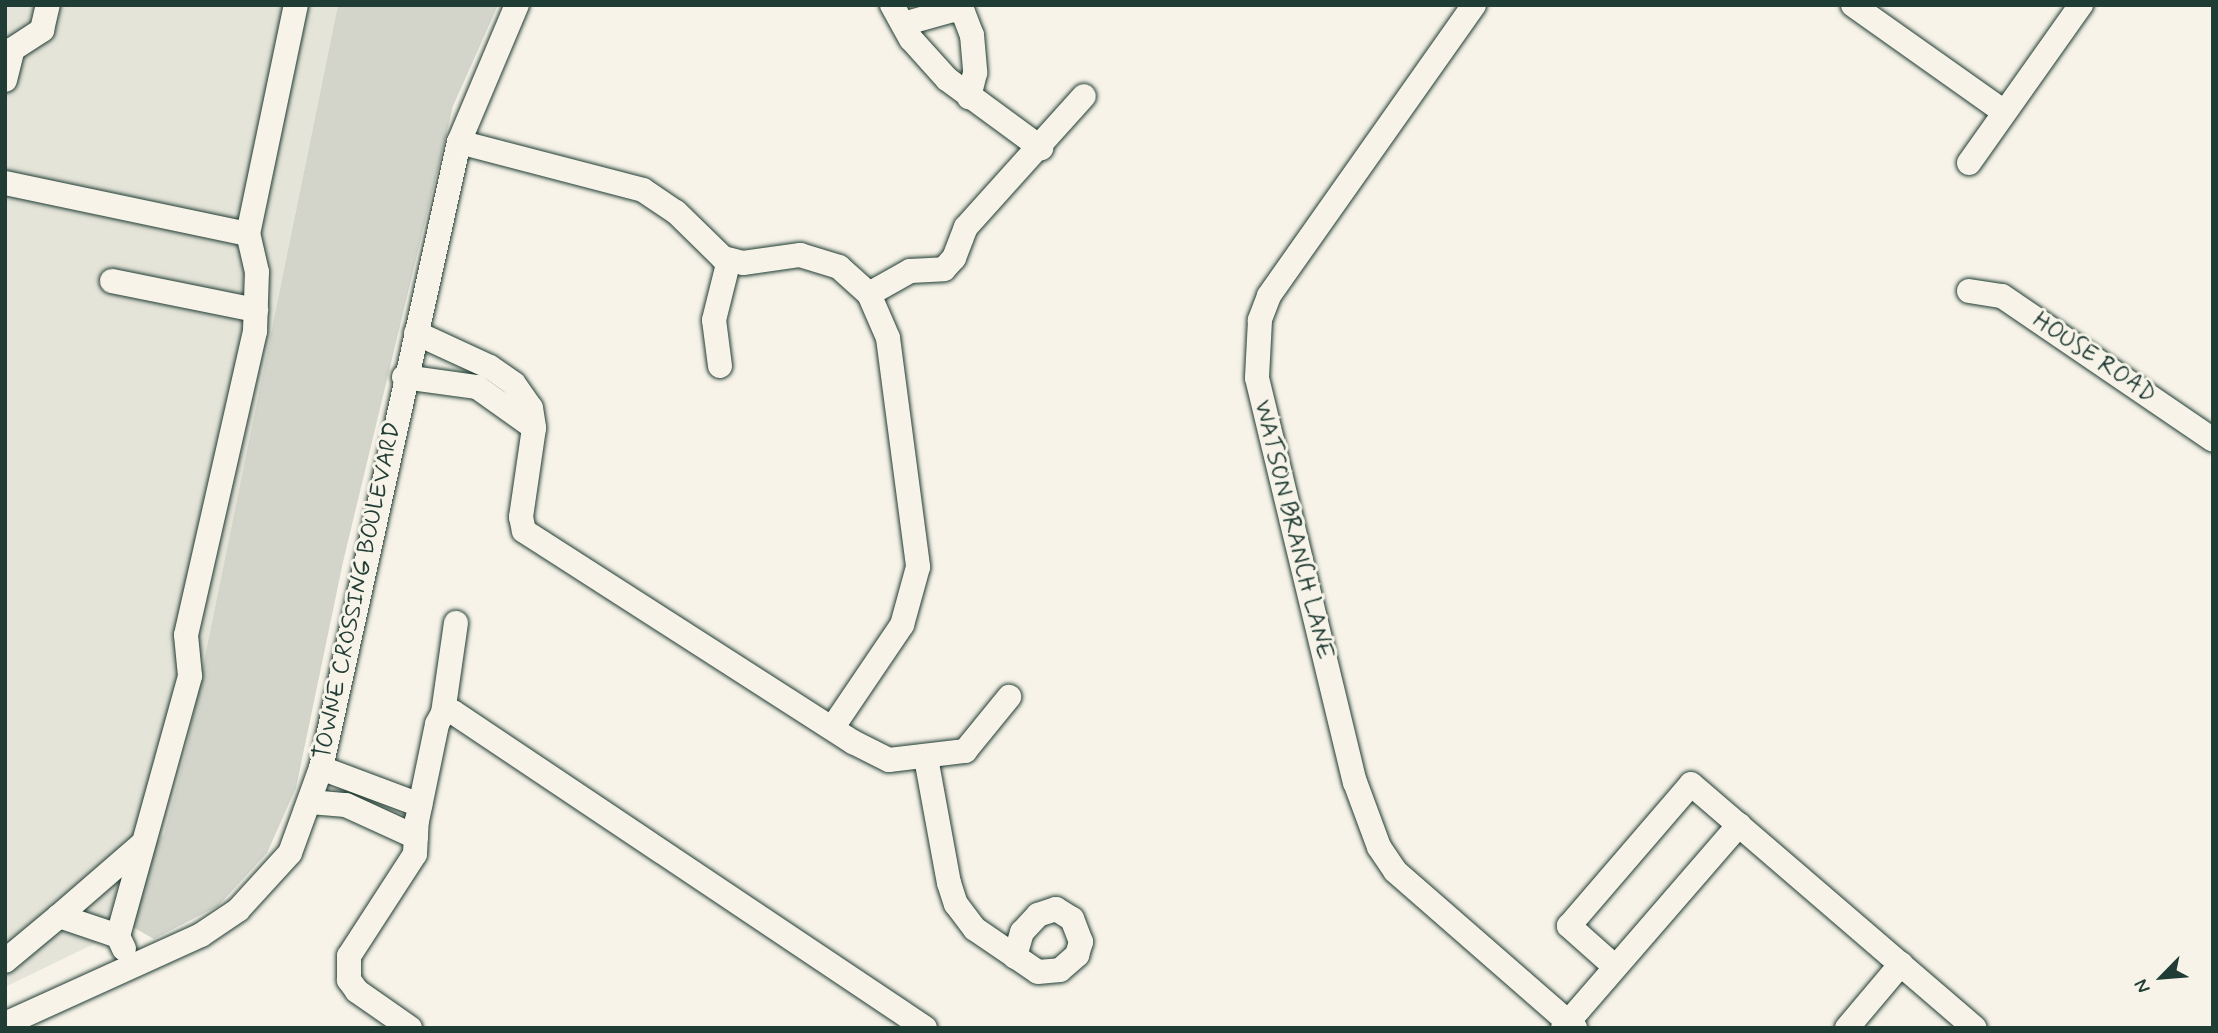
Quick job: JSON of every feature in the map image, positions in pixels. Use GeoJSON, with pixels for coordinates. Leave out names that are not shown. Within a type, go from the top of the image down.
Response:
{"type":"FeatureCollection","features":[{"type":"Feature","properties":{"kind":"street"},"geometry":{"type":"LineString","coordinates":[[133,965],[118,936],[141,845],[169,761],[190,676],[186,635],[255,331],[257,272],[248,234],[296,5]]}},
{"type":"Feature","properties":{"kind":"street","name":"TOWNE CROSSING BOULEVARD"},"geometry":{"type":"LineString","coordinates":[[5,1024],[201,935],[238,910],[290,853],[321,768],[404,377],[459,142],[517,5]]}},
{"type":"Feature","properties":{"kind":"street","name":"WATSON BRANCH LANE"},"geometry":{"type":"LineString","coordinates":[[1474,5],[1269,296],[1260,320],[1257,379],[1355,782],[1379,847],[1395,871],[1569,1026]]}},
{"type":"Feature","properties":{"kind":"street"},"geometry":{"type":"LineString","coordinates":[[1853,5],[2004,111]]}},
{"type":"Feature","properties":{"kind":"street"},"geometry":{"type":"LineString","coordinates":[[1969,163],[2081,5]]}},
{"type":"Feature","properties":{"kind":"street"},"geometry":{"type":"LineString","coordinates":[[5,80],[13,49],[42,30],[43,6]]}},
{"type":"Feature","properties":{"kind":"street"},"geometry":{"type":"LineString","coordinates":[[969,97],[975,73],[972,34],[963,12],[953,10],[898,15],[926,58],[969,97],[1041,148]]}},
{"type":"Feature","properties":{"kind":"street"},"geometry":{"type":"LineString","coordinates":[[869,294],[910,271],[944,269],[954,258],[967,227],[1000,186],[1041,148],[1084,96]]}},
{"type":"Feature","properties":{"kind":"street"},"geometry":{"type":"LineString","coordinates":[[459,142],[643,190],[729,260],[743,264],[800,255],[839,267],[869,294],[888,338],[918,567],[902,625],[833,727]]}},
{"type":"Feature","properties":{"kind":"street"},"geometry":{"type":"LineString","coordinates":[[5,183],[248,234]]}},
{"type":"Feature","properties":{"kind":"street"},"geometry":{"type":"LineString","coordinates":[[720,366],[714,320],[729,260]]}},
{"type":"Feature","properties":{"kind":"street"},"geometry":{"type":"LineString","coordinates":[[112,281],[256,310]]}},
{"type":"Feature","properties":{"kind":"street","name":"HOUSE ROAD"},"geometry":{"type":"LineString","coordinates":[[1969,291],[2001,296],[2213,440]]}},
{"type":"Feature","properties":{"kind":"street"},"geometry":{"type":"LineString","coordinates":[[416,333],[481,375],[534,428],[521,517],[524,531],[833,727],[889,760],[926,758],[965,751],[1009,697]]}},
{"type":"Feature","properties":{"kind":"street"},"geometry":{"type":"LineString","coordinates":[[404,377],[481,375]]}},
{"type":"Feature","properties":{"kind":"street"},"geometry":{"type":"LineString","coordinates":[[410,1028],[357,991],[349,981],[349,956],[415,854],[420,804],[443,713],[456,623]]}},
{"type":"Feature","properties":{"kind":"street"},"geometry":{"type":"LineString","coordinates":[[443,713],[453,712],[925,1028]]}},
{"type":"Feature","properties":{"kind":"street"},"geometry":{"type":"LineString","coordinates":[[926,758],[956,904],[975,929],[1015,957]]}},
{"type":"Feature","properties":{"kind":"street"},"geometry":{"type":"LineString","coordinates":[[321,768],[420,804]]}},
{"type":"Feature","properties":{"kind":"street"},"geometry":{"type":"LineString","coordinates":[[1613,965],[1569,926],[1691,784],[1975,1028]]}},
{"type":"Feature","properties":{"kind":"street"},"geometry":{"type":"LineString","coordinates":[[310,802],[346,805],[416,837]]}},
{"type":"Feature","properties":{"kind":"street"},"geometry":{"type":"LineString","coordinates":[[1569,1026],[1613,965],[1739,825]]}},
{"type":"Feature","properties":{"kind":"street"},"geometry":{"type":"LineString","coordinates":[[5,961],[141,845]]}},
{"type":"Feature","properties":{"kind":"street"},"geometry":{"type":"LineString","coordinates":[[60,916],[118,936]]}},
{"type":"Feature","properties":{"kind":"street"},"geometry":{"type":"LineString","coordinates":[[1847,1028],[1901,964]]}},
{"type":"Feature","properties":{"kind":"shaded area"},"geometry":{"type":"Polygon","coordinates":[[[5,5],[338,5],[185,754],[164,834],[147,853],[131,926],[5,987],[5,5]]]}},
{"type":"Feature","properties":{"kind":"shaded area"},"geometry":{"type":"Polygon","coordinates":[[[338,5],[498,5],[453,106],[343,562],[296,788],[267,853],[218,906],[154,939],[131,926],[147,853],[164,834],[185,754],[338,5]]]}}]}
